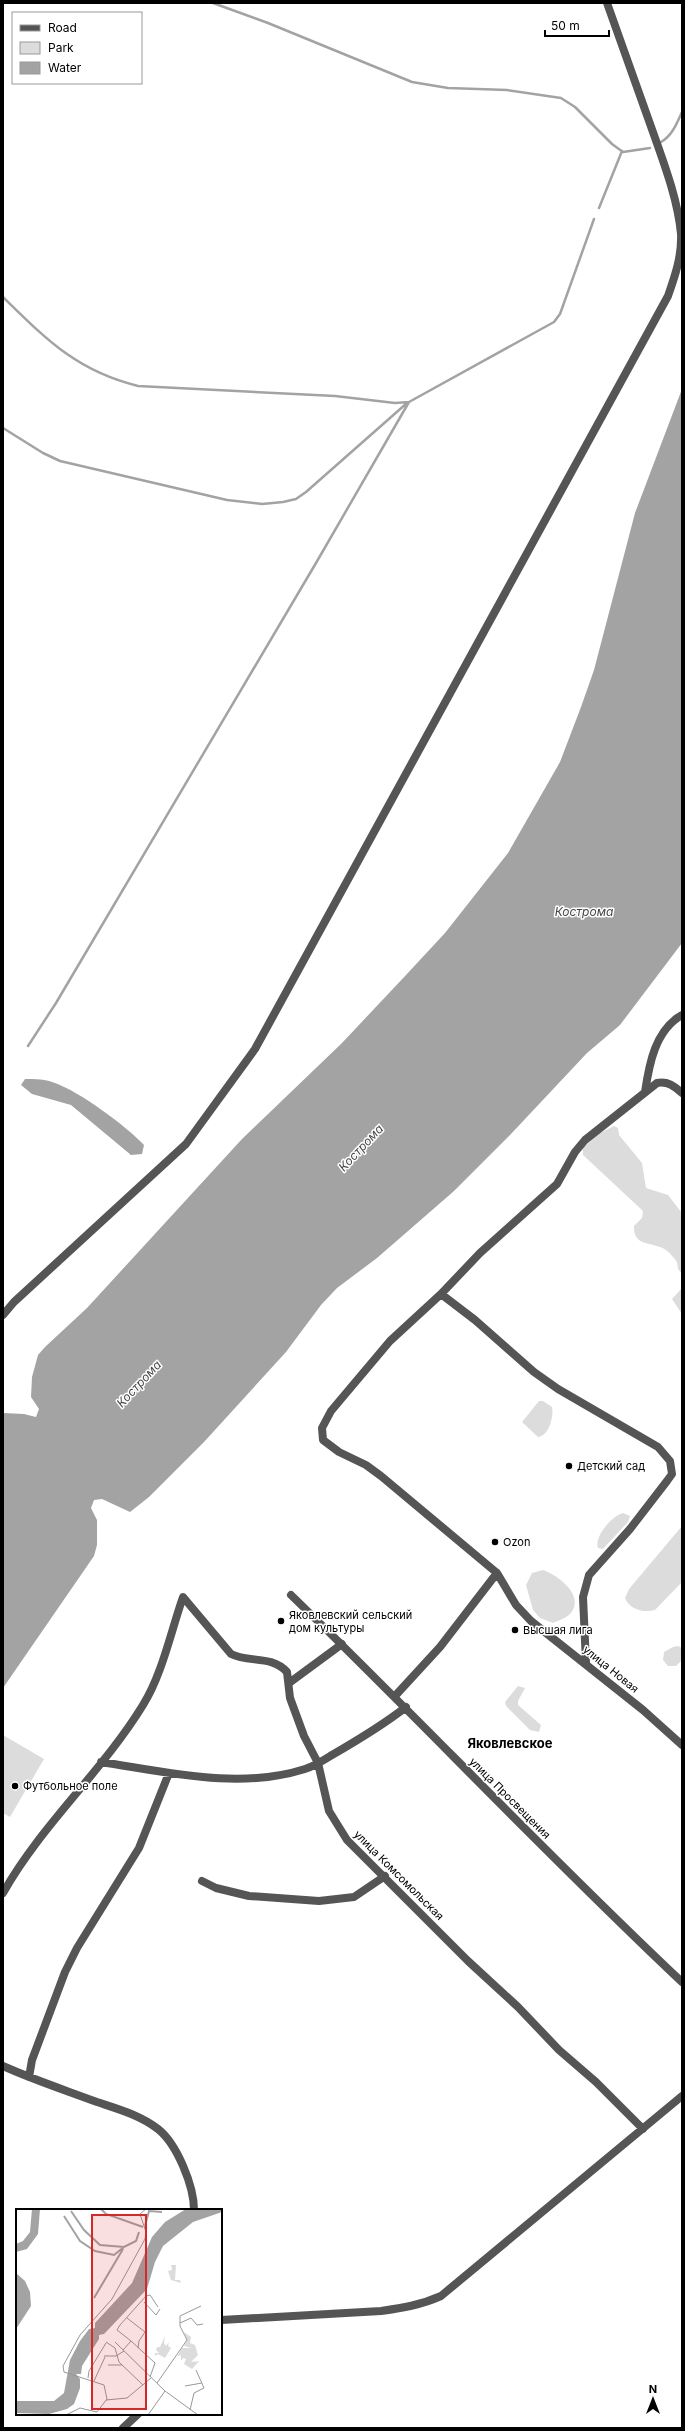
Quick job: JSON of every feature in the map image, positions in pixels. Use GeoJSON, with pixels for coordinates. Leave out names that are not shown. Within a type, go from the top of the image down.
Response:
{"type":"FeatureCollection","features":[{"type":"Feature","properties":{"kind":"street"},"geometry":{"type":"LineString","coordinates":[[3,1315],[14,1302],[186,1144],[255,1049],[668,296],[676,275],[680,256],[681,235],[678,217],[660,154],[607,3]]}},
{"type":"Feature","properties":{"kind":"street"},"geometry":{"type":"LineString","coordinates":[[645,1092],[652,1057],[657,1044],[667,1028],[682,1015]]}},
{"type":"Feature","properties":{"kind":"street"},"geometry":{"type":"LineString","coordinates":[[586,1663],[583,1597],[589,1576],[630,1529],[672,1474],[670,1461],[658,1447],[558,1389],[534,1372],[475,1320],[441,1294],[480,1253],[557,1184],[575,1152],[585,1140],[657,1083],[663,1082],[672,1085],[682,1093]]}},
{"type":"Feature","properties":{"kind":"street","name":"улица Новая"},"geometry":{"type":"LineString","coordinates":[[441,1294],[374,1358],[331,1411],[324,1424],[322,1434],[323,1440],[339,1452],[366,1465],[497,1574],[516,1605],[531,1621],[586,1663],[643,1710],[682,1745]]}},
{"type":"Feature","properties":{"kind":"street"},"geometry":{"type":"LineString","coordinates":[[395,1696],[440,1647],[497,1574]]}},
{"type":"Feature","properties":{"kind":"street","name":"улица Просвещения"},"geometry":{"type":"LineString","coordinates":[[291,1595],[406,1707],[486,1792],[682,1982]]}},
{"type":"Feature","properties":{"kind":"street","name":"улица Комсомольская"},"geometry":{"type":"LineString","coordinates":[[101,1762],[128,1728],[144,1703],[183,1597],[231,1654],[238,1657],[276,1663],[287,1672],[290,1698],[304,1736],[318,1763],[329,1811],[347,1840],[385,1876],[468,1961],[518,2007],[559,2050],[596,2082],[643,2130]]}},
{"type":"Feature","properties":{"kind":"street"},"geometry":{"type":"LineString","coordinates":[[289,1683],[342,1644]]}},
{"type":"Feature","properties":{"kind":"street"},"geometry":{"type":"LineString","coordinates":[[3,1893],[27,1852],[101,1762],[169,1773],[247,1779],[306,1769],[358,1740],[406,1707]]}},
{"type":"Feature","properties":{"kind":"street"},"geometry":{"type":"LineString","coordinates":[[29,2077],[32,2060],[65,1972],[77,1948],[139,1848],[169,1773]]}},
{"type":"Feature","properties":{"kind":"street"},"geometry":{"type":"LineString","coordinates":[[202,1881],[216,1888],[250,1896],[319,1901],[354,1897],[385,1876]]}},
{"type":"Feature","properties":{"kind":"street"},"geometry":{"type":"LineString","coordinates":[[3,2066],[142,2118],[159,2130],[171,2144],[188,2178],[194,2196],[194,2209]]}},
{"type":"Feature","properties":{"kind":"street"},"geometry":{"type":"LineString","coordinates":[[222,2320],[381,2311],[427,2303],[441,2296],[466,2277],[682,2096]]}},
{"type":"Feature","properties":{"kind":"street"},"geometry":{"type":"LineString","coordinates":[[123,2428],[137,2415]]}},
{"type":"Feature","properties":{"kind":"green space"},"geometry":{"type":"Polygon","coordinates":[[[614,1126],[618,1128],[619,1135],[642,1163],[646,1188],[668,1195],[682,1213],[682,1274],[678,1269],[677,1262],[666,1250],[661,1247],[645,1243],[637,1238],[634,1226],[642,1218],[643,1211],[583,1155],[583,1148],[600,1133],[614,1126]]]}},
{"type":"Feature","properties":{"kind":"green space"},"geometry":{"type":"Polygon","coordinates":[[[682,1288],[682,1314],[672,1299],[682,1288]]]}},
{"type":"Feature","properties":{"kind":"green space"},"geometry":{"type":"Polygon","coordinates":[[[539,1401],[543,1401],[552,1407],[552,1411],[548,1429],[542,1436],[538,1437],[522,1422],[539,1401]]]}},
{"type":"Feature","properties":{"kind":"green space"},"geometry":{"type":"Polygon","coordinates":[[[623,1513],[630,1516],[628,1522],[603,1549],[598,1548],[597,1543],[601,1532],[609,1522],[623,1513]]]}},
{"type":"Feature","properties":{"kind":"green space"},"geometry":{"type":"Polygon","coordinates":[[[682,1526],[682,1582],[655,1610],[642,1611],[634,1608],[625,1598],[629,1589],[682,1526]]]}},
{"type":"Feature","properties":{"kind":"green space"},"geometry":{"type":"Polygon","coordinates":[[[543,1570],[556,1576],[562,1581],[568,1587],[575,1600],[574,1607],[570,1614],[553,1623],[540,1618],[533,1610],[526,1585],[532,1573],[543,1570]]]}},
{"type":"Feature","properties":{"kind":"green space"},"geometry":{"type":"Polygon","coordinates":[[[678,1646],[682,1648],[682,1660],[676,1666],[668,1666],[663,1660],[664,1652],[678,1646]]]}},
{"type":"Feature","properties":{"kind":"green space"},"geometry":{"type":"Polygon","coordinates":[[[518,1686],[525,1688],[518,1701],[518,1705],[541,1725],[539,1732],[530,1730],[506,1706],[505,1702],[518,1686]]]}},
{"type":"Feature","properties":{"kind":"green space","name":"Футбольное поле"},"geometry":{"type":"Polygon","coordinates":[[[3,1735],[44,1759],[10,1817],[3,1813],[3,1735]]]}},
{"type":"Feature","properties":{"kind":"water","name":"Кострома"},"geometry":{"type":"Polygon","coordinates":[[[682,389],[682,943],[620,1025],[587,1053],[510,1135],[454,1191],[377,1258],[337,1288],[321,1305],[286,1352],[204,1442],[149,1497],[130,1512],[102,1499],[94,1500],[91,1508],[97,1520],[97,1545],[94,1556],[3,1688],[3,1413],[24,1414],[36,1417],[39,1409],[31,1397],[32,1377],[38,1355],[87,1308],[242,1139],[342,1043],[406,975],[445,933],[508,853],[560,762],[581,707],[594,670],[635,513],[682,389]]]}},
{"type":"Feature","properties":{"kind":"water"},"geometry":{"type":"Polygon","coordinates":[[[25,1079],[52,1082],[65,1087],[89,1101],[114,1119],[144,1145],[142,1154],[131,1155],[71,1105],[32,1094],[21,1085],[25,1079]]]}},
{"type":"Feature","properties":{"kind":"waterway"},"geometry":{"type":"LineString","coordinates":[[213,3],[268,23],[412,82],[448,88],[507,90],[561,98],[575,107],[612,144],[623,152],[650,148]]}},
{"type":"Feature","properties":{"kind":"waterway"},"geometry":{"type":"LineString","coordinates":[[661,142],[671,133],[682,112]]}},
{"type":"Feature","properties":{"kind":"waterway"},"geometry":{"type":"LineString","coordinates":[[599,208],[622,151]]}},
{"type":"Feature","properties":{"kind":"waterway"},"geometry":{"type":"LineString","coordinates":[[3,297],[49,340],[80,363],[116,380],[138,386],[335,396],[395,403],[409,402],[554,322],[560,314],[594,219]]}},
{"type":"Feature","properties":{"kind":"waterway"},"geometry":{"type":"LineString","coordinates":[[28,1046],[56,1003],[316,563],[409,402]]}},
{"type":"Feature","properties":{"kind":"waterway"},"geometry":{"type":"LineString","coordinates":[[3,428],[43,453],[60,461],[227,500],[262,504],[296,499],[306,492],[407,403]]}},
{"type":"Feature","properties":{"kind":"place","name":"Детский сад"},"geometry":{"type":"Point","coordinates":[569,1466]}},
{"type":"Feature","properties":{"kind":"place","name":"Ozon"},"geometry":{"type":"Point","coordinates":[495,1542]}},
{"type":"Feature","properties":{"kind":"place","name":"Яковлевский сельский дом культуры"},"geometry":{"type":"Point","coordinates":[281,1621]}},
{"type":"Feature","properties":{"kind":"place","name":"Высшая лига"},"geometry":{"type":"Point","coordinates":[515,1630]}},
{"type":"Feature","properties":{"kind":"place","name":"Футбольное поле"},"geometry":{"type":"Point","coordinates":[15,1786]}},
{"type":"Feature","properties":{"kind":"district","name":"Яковлевское"},"geometry":{"type":"Point","coordinates":[510,1743]}}]}
